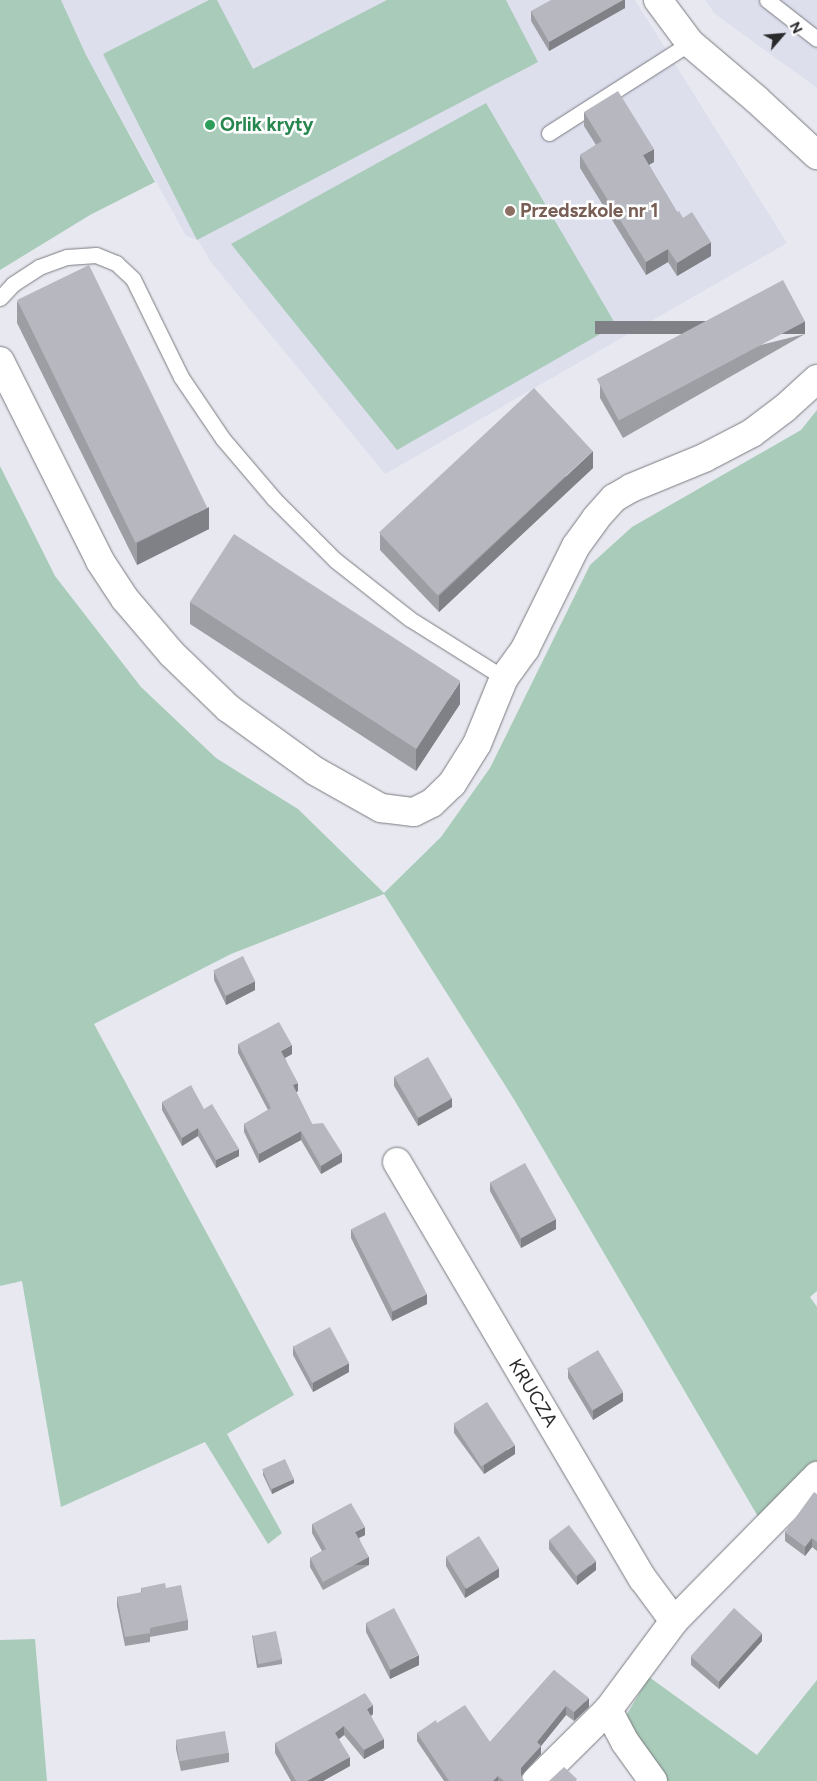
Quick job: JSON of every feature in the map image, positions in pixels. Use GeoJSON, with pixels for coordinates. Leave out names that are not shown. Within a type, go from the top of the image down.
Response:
{"type":"FeatureCollection","features":[{"type":"Feature","properties":{"kind":"street"},"geometry":{"type":"LineString","coordinates":[[658,0],[690,43],[756,99],[817,155]]}},
{"type":"Feature","properties":{"kind":"street"},"geometry":{"type":"LineString","coordinates":[[0,361],[100,561],[125,599],[172,654],[228,708],[315,771],[381,808],[414,812],[432,803],[452,784],[477,744],[504,678],[525,649],[576,546],[596,518],[614,498],[631,488],[704,458],[752,433],[786,408],[817,379]]}},
{"type":"Feature","properties":{"kind":"street","name":"KRUCZA"},"geometry":{"type":"LineString","coordinates":[[397,1162],[643,1579],[674,1621]]}},
{"type":"Feature","properties":{"kind":"street"},"geometry":{"type":"LineString","coordinates":[[536,1781],[608,1710],[674,1621],[817,1476]]}},
{"type":"Feature","properties":{"kind":"street"},"geometry":{"type":"LineString","coordinates":[[608,1710],[625,1742],[653,1781]]}},
{"type":"Feature","properties":{"kind":"lane"},"geometry":{"type":"LineString","coordinates":[[767,0],[817,39]]}},
{"type":"Feature","properties":{"kind":"lane"},"geometry":{"type":"LineString","coordinates":[[549,133],[690,43]]}},
{"type":"Feature","properties":{"kind":"lane"},"geometry":{"type":"LineString","coordinates":[[0,298],[12,284],[39,267],[66,256],[96,255],[116,263],[133,279],[181,377],[223,439],[274,499],[335,560],[410,620],[504,678]]}},
{"type":"Feature","properties":{"kind":"shaded area","name":"Przedszkole nr 1"},"geometry":{"type":"Polygon","coordinates":[[[61,0],[635,0],[787,243],[385,474],[210,261],[198,240],[186,236],[86,55],[61,0]]]}},
{"type":"Feature","properties":{"kind":"shaded area"},"geometry":{"type":"Polygon","coordinates":[[[705,0],[817,0],[817,88],[715,14],[705,0]]]}},
{"type":"Feature","properties":{"kind":"green space"},"geometry":{"type":"Polygon","coordinates":[[[0,0],[61,0],[86,55],[155,182],[90,215],[0,270],[0,0]]]}},
{"type":"Feature","properties":{"kind":"green space"},"geometry":{"type":"Polygon","coordinates":[[[209,0],[217,0],[253,69],[387,0],[506,0],[538,62],[197,240],[103,54],[209,0]]]}},
{"type":"Feature","properties":{"kind":"green space"},"geometry":{"type":"Polygon","coordinates":[[[486,103],[616,325],[397,450],[231,244],[486,103]]]}},
{"type":"Feature","properties":{"kind":"green space"},"geometry":{"type":"Polygon","coordinates":[[[817,410],[817,1291],[810,1297],[817,1307],[817,1466],[760,1520],[515,1101],[384,894],[231,954],[94,1024],[294,1395],[227,1434],[282,1533],[268,1544],[205,1442],[61,1507],[22,1281],[0,1286],[0,466],[55,576],[141,687],[216,758],[298,809],[384,893],[441,837],[490,768],[590,565],[632,527],[801,430],[817,410]]]}},
{"type":"Feature","properties":{"kind":"green space"},"geometry":{"type":"Polygon","coordinates":[[[35,1639],[47,1781],[0,1781],[0,1640],[35,1639]]]}},
{"type":"Feature","properties":{"kind":"green space"},"geometry":{"type":"Polygon","coordinates":[[[649,1677],[757,1755],[817,1680],[817,1781],[661,1781],[625,1733],[627,1714],[649,1677]]]}},
{"type":"Feature","properties":{"kind":"building"},"geometry":{"type":"Polygon","coordinates":[[[551,0],[623,0],[549,42],[531,11],[551,0]]]}},
{"type":"Feature","properties":{"kind":"building"},"geometry":{"type":"Polygon","coordinates":[[[618,91],[654,149],[643,155],[677,212],[679,211],[683,218],[692,212],[711,242],[677,263],[668,249],[646,262],[580,155],[602,141],[584,112],[618,91]]]}},
{"type":"Feature","properties":{"kind":"building"},"geometry":{"type":"Polygon","coordinates":[[[89,265],[207,508],[135,543],[17,300],[89,265]]]}},
{"type":"Feature","properties":{"kind":"building"},"geometry":{"type":"Polygon","coordinates":[[[783,280],[805,321],[619,421],[597,379],[783,280]]]}},
{"type":"Feature","properties":{"kind":"building"},"geometry":{"type":"Polygon","coordinates":[[[534,388],[593,451],[438,595],[379,533],[534,388]]]}},
{"type":"Feature","properties":{"kind":"building"},"geometry":{"type":"Polygon","coordinates":[[[234,534],[460,681],[416,749],[190,602],[234,534]]]}},
{"type":"Feature","properties":{"kind":"building"},"geometry":{"type":"Polygon","coordinates":[[[243,956],[255,981],[226,996],[213,970],[243,956]]]}},
{"type":"Feature","properties":{"kind":"building"},"geometry":{"type":"Polygon","coordinates":[[[279,1022],[292,1045],[281,1051],[298,1083],[293,1085],[312,1124],[323,1123],[342,1153],[321,1166],[301,1131],[259,1154],[244,1124],[271,1108],[238,1044],[279,1022]]]}},
{"type":"Feature","properties":{"kind":"building"},"geometry":{"type":"Polygon","coordinates":[[[428,1057],[452,1099],[418,1118],[394,1076],[428,1057]]]}},
{"type":"Feature","properties":{"kind":"building"},"geometry":{"type":"Polygon","coordinates":[[[191,1085],[204,1109],[212,1104],[239,1149],[216,1160],[198,1128],[182,1138],[162,1102],[191,1085]]]}},
{"type":"Feature","properties":{"kind":"building"},"geometry":{"type":"Polygon","coordinates":[[[525,1163],[556,1219],[521,1238],[490,1182],[525,1163]]]}},
{"type":"Feature","properties":{"kind":"building"},"geometry":{"type":"Polygon","coordinates":[[[385,1212],[427,1294],[393,1311],[351,1229],[385,1212]]]}},
{"type":"Feature","properties":{"kind":"building"},"geometry":{"type":"Polygon","coordinates":[[[330,1327],[349,1363],[312,1383],[293,1347],[330,1327]]]}},
{"type":"Feature","properties":{"kind":"building"},"geometry":{"type":"Polygon","coordinates":[[[598,1350],[623,1392],[592,1411],[567,1369],[598,1350]]]}},
{"type":"Feature","properties":{"kind":"building"},"geometry":{"type":"Polygon","coordinates":[[[487,1402],[515,1445],[481,1467],[453,1424],[487,1402]]]}},
{"type":"Feature","properties":{"kind":"building"},"geometry":{"type":"Polygon","coordinates":[[[285,1459],[294,1479],[271,1489],[262,1469],[285,1459]]]}},
{"type":"Feature","properties":{"kind":"building"},"geometry":{"type":"Polygon","coordinates":[[[814,1492],[817,1494],[817,1542],[812,1538],[805,1547],[785,1532],[814,1492]]]}},
{"type":"Feature","properties":{"kind":"building"},"geometry":{"type":"Polygon","coordinates":[[[351,1503],[365,1527],[355,1532],[369,1557],[323,1582],[310,1558],[326,1549],[312,1524],[351,1503]]]}},
{"type":"Feature","properties":{"kind":"building"},"geometry":{"type":"Polygon","coordinates":[[[569,1525],[596,1561],[576,1576],[549,1540],[569,1525]]]}},
{"type":"Feature","properties":{"kind":"building"},"geometry":{"type":"Polygon","coordinates":[[[479,1536],[499,1568],[466,1589],[446,1557],[479,1536]]]}},
{"type":"Feature","properties":{"kind":"building"},"geometry":{"type":"Polygon","coordinates":[[[165,1583],[166,1588],[181,1585],[188,1620],[150,1628],[150,1633],[125,1637],[117,1597],[142,1592],[141,1588],[165,1583]]]}},
{"type":"Feature","properties":{"kind":"building"},"geometry":{"type":"Polygon","coordinates":[[[394,1608],[419,1655],[391,1670],[366,1623],[394,1608]]]}},
{"type":"Feature","properties":{"kind":"building"},"geometry":{"type":"Polygon","coordinates":[[[734,1608],[762,1633],[719,1682],[691,1656],[734,1608]]]}},
{"type":"Feature","properties":{"kind":"building"},"geometry":{"type":"Polygon","coordinates":[[[276,1631],[282,1659],[259,1664],[253,1636],[276,1631]]]}},
{"type":"Feature","properties":{"kind":"building"},"geometry":{"type":"Polygon","coordinates":[[[554,1670],[589,1698],[574,1712],[566,1706],[537,1742],[541,1746],[521,1768],[521,1776],[524,1781],[504,1781],[498,1776],[493,1781],[449,1781],[417,1733],[436,1720],[437,1723],[465,1705],[490,1742],[554,1670]]]}},
{"type":"Feature","properties":{"kind":"building"},"geometry":{"type":"Polygon","coordinates":[[[365,1693],[373,1705],[367,1709],[384,1739],[364,1750],[344,1726],[335,1733],[350,1757],[307,1781],[296,1781],[275,1743],[365,1693]]]}},
{"type":"Feature","properties":{"kind":"building"},"geometry":{"type":"Polygon","coordinates":[[[225,1731],[229,1753],[180,1761],[176,1740],[225,1731]]]}},
{"type":"Feature","properties":{"kind":"building"},"geometry":{"type":"Polygon","coordinates":[[[564,1767],[577,1779],[576,1781],[549,1781],[564,1767]]]}},
{"type":"Feature","properties":{"kind":"place","name":"Orlik kryty"},"geometry":{"type":"Point","coordinates":[210,125]}},
{"type":"Feature","properties":{"kind":"place","name":"Przedszkole nr 1"},"geometry":{"type":"Point","coordinates":[510,211]}}]}
